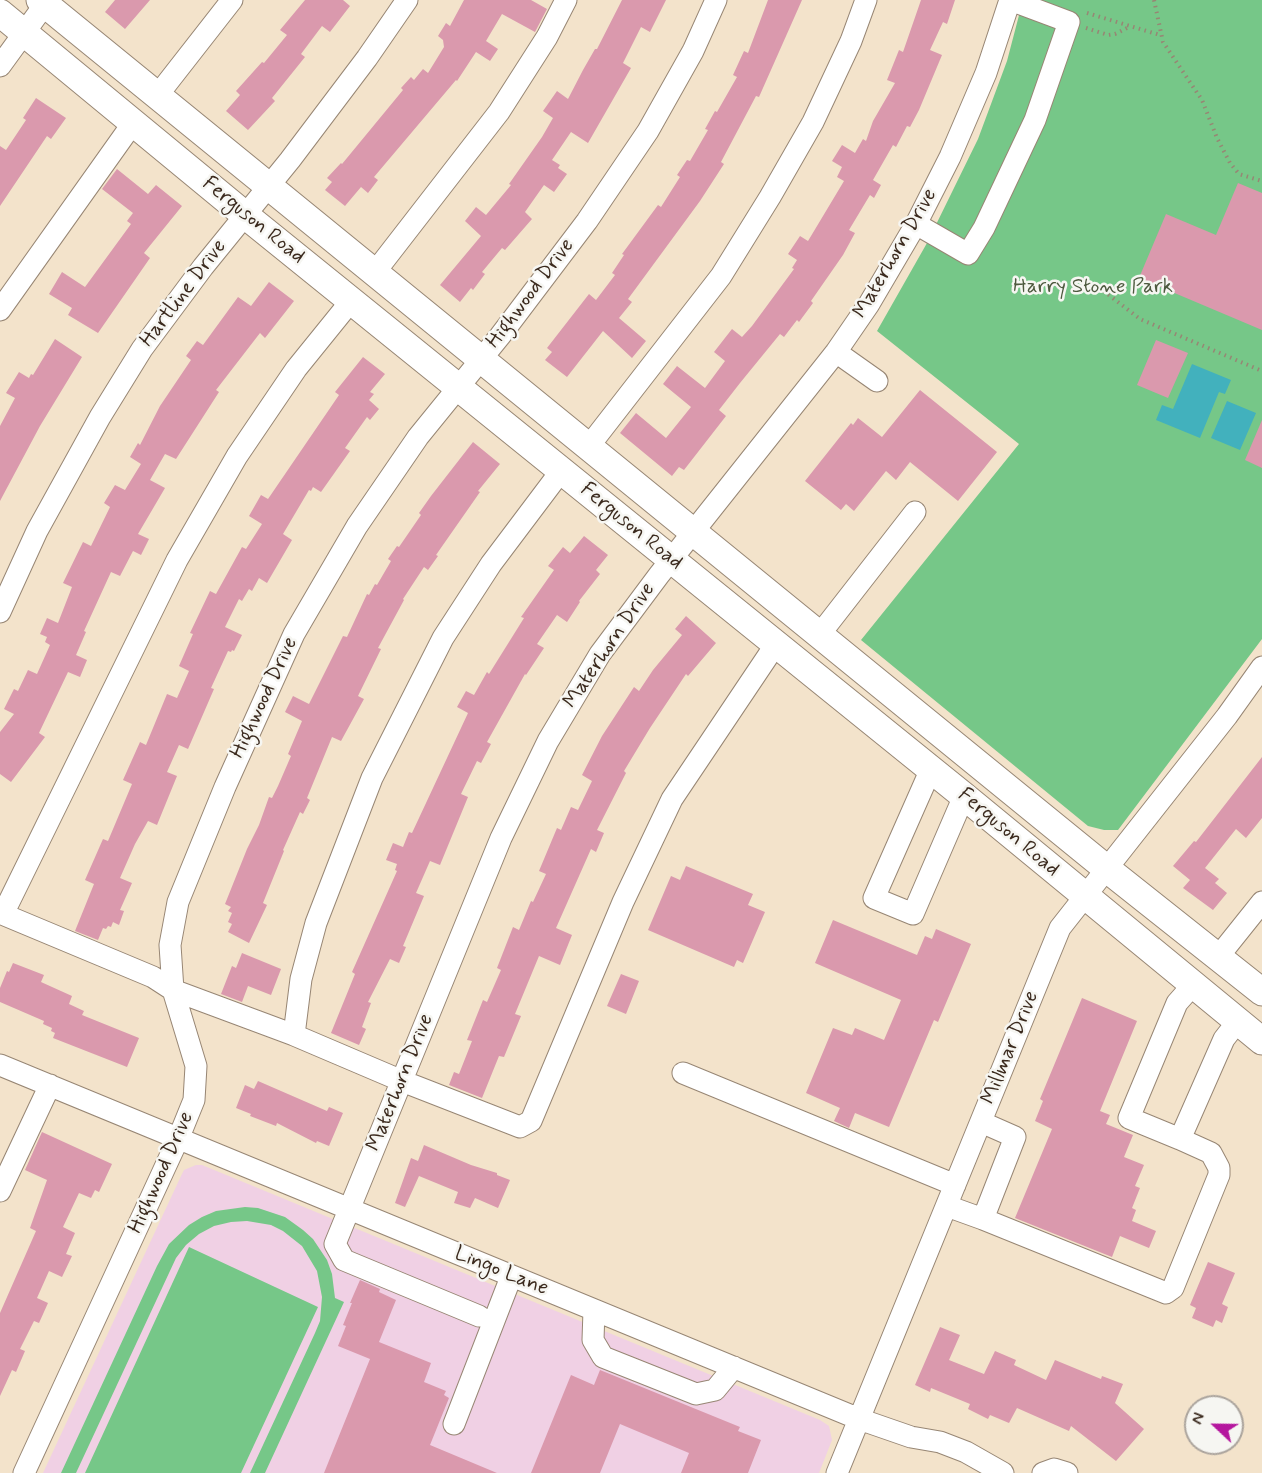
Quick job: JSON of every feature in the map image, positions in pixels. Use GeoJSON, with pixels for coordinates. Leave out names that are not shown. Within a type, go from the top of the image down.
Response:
{"type":"FeatureCollection","features":[{"type":"Feature","properties":{"kind":"main road","name":"Ferguson Road"},"geometry":{"type":"LineString","coordinates":[[44,1],[694,533],[1262,992]]}},
{"type":"Feature","properties":{"kind":"main road","name":"Ferguson Road"},"geometry":{"type":"LineString","coordinates":[[0,13],[245,215],[931,769],[1192,986],[1262,1041]]}},
{"type":"Feature","properties":{"kind":"street"},"geometry":{"type":"LineString","coordinates":[[158,96],[232,0]]}},
{"type":"Feature","properties":{"kind":"street","name":"Hartline Drive"},"geometry":{"type":"LineString","coordinates":[[0,612],[37,531],[100,417],[142,349],[203,267],[367,58],[406,0]]}},
{"type":"Feature","properties":{"kind":"street"},"geometry":{"type":"LineString","coordinates":[[375,272],[499,112],[547,37],[566,0]]}},
{"type":"Feature","properties":{"kind":"street","name":"Highwood Drive"},"geometry":{"type":"LineString","coordinates":[[24,1473],[194,1100],[196,1066],[173,990],[170,945],[178,902],[225,787],[294,634],[357,525],[418,437],[482,359],[587,221],[648,131],[693,51],[716,0]]}},
{"type":"Feature","properties":{"kind":"street"},"geometry":{"type":"LineString","coordinates":[[589,446],[721,276],[813,122],[851,41],[866,0]]}},
{"type":"Feature","properties":{"kind":"street"},"geometry":{"type":"LineString","coordinates":[[916,224],[968,254],[984,228],[1035,120],[1069,22],[1010,0]]}},
{"type":"Feature","properties":{"kind":"street","name":"Materhorn Drive"},"geometry":{"type":"LineString","coordinates":[[479,1316],[344,1260],[335,1244],[501,838],[548,741],[600,654],[836,352],[869,304],[916,224],[950,157],[986,73],[1010,0]]}},
{"type":"Feature","properties":{"kind":"street"},"geometry":{"type":"LineString","coordinates":[[0,66],[44,1]]}},
{"type":"Feature","properties":{"kind":"street"},"geometry":{"type":"LineString","coordinates":[[0,310],[133,123]]}},
{"type":"Feature","properties":{"kind":"street"},"geometry":{"type":"LineString","coordinates":[[351,301],[296,369],[237,456],[177,560],[2,914],[153,978],[173,990],[294,1035],[402,1081],[520,1127],[531,1121],[623,902],[672,799],[776,644]]}},
{"type":"Feature","properties":{"kind":"street"},"geometry":{"type":"LineString","coordinates":[[836,352],[877,381]]}},
{"type":"Feature","properties":{"kind":"street"},"geometry":{"type":"LineString","coordinates":[[294,1035],[301,979],[316,923],[372,778],[443,638],[491,564],[561,471]]}},
{"type":"Feature","properties":{"kind":"street"},"geometry":{"type":"LineString","coordinates":[[820,634],[915,512]]}},
{"type":"Feature","properties":{"kind":"street","name":"Millmar Drive"},"geometry":{"type":"LineString","coordinates":[[837,1473],[1060,928],[1227,716],[1262,667]]}},
{"type":"Feature","properties":{"kind":"street"},"geometry":{"type":"LineString","coordinates":[[931,769],[874,898],[913,914],[964,796]]}},
{"type":"Feature","properties":{"kind":"street"},"geometry":{"type":"LineString","coordinates":[[1218,957],[1262,902]]}},
{"type":"Feature","properties":{"kind":"street"},"geometry":{"type":"LineString","coordinates":[[947,1206],[1166,1293],[1173,1288],[1219,1175],[1219,1168],[1211,1153],[1129,1118],[1178,1002],[1192,986]]}},
{"type":"Feature","properties":{"kind":"street"},"geometry":{"type":"LineString","coordinates":[[1180,1139],[1224,1039],[1238,1021]]}},
{"type":"Feature","properties":{"kind":"street","name":"Lingo Lane"},"geometry":{"type":"LineString","coordinates":[[0,1065],[859,1419],[911,1437],[958,1449],[1003,1473]]}},
{"type":"Feature","properties":{"kind":"street"},"geometry":{"type":"LineString","coordinates":[[683,1073],[955,1185]]}},
{"type":"Feature","properties":{"kind":"street"},"geometry":{"type":"LineString","coordinates":[[0,1191],[50,1085]]}},
{"type":"Feature","properties":{"kind":"street"},"geometry":{"type":"LineString","coordinates":[[981,1122],[1015,1137],[983,1219]]}},
{"type":"Feature","properties":{"kind":"street"},"geometry":{"type":"LineString","coordinates":[[454,1424],[511,1277]]}},
{"type":"Feature","properties":{"kind":"street"},"geometry":{"type":"LineString","coordinates":[[594,1310],[593,1340],[603,1357],[696,1394],[715,1390],[734,1367]]}},
{"type":"Feature","properties":{"kind":"street"},"geometry":{"type":"LineString","coordinates":[[1043,1473],[1054,1469],[1067,1473]]}},
{"type":"Feature","properties":{"kind":"path"},"geometry":{"type":"LineString","coordinates":[[1154,0],[1160,35],[1173,60],[1202,100],[1230,163],[1239,174],[1262,182]]}},
{"type":"Feature","properties":{"kind":"path"},"geometry":{"type":"LineString","coordinates":[[1079,10],[1160,35]]}},
{"type":"Feature","properties":{"kind":"path"},"geometry":{"type":"LineString","coordinates":[[1097,32],[1115,34],[1130,27]]}},
{"type":"Feature","properties":{"kind":"path"},"geometry":{"type":"LineString","coordinates":[[1082,280],[1105,292],[1140,319],[1262,371]]}},
{"type":"Feature","properties":{"kind":"shaded area"},"geometry":{"type":"Polygon","coordinates":[[[202,1165],[820,1420],[829,1426],[832,1440],[819,1473],[43,1473],[181,1176],[184,1170],[202,1165]]]}},
{"type":"Feature","properties":{"kind":"green space","name":"Harry Stone Park"},"geometry":{"type":"Polygon","coordinates":[[[1023,0],[1262,0],[1262,639],[1118,830],[1104,830],[1088,826],[861,640],[1019,444],[877,331],[927,243],[978,139],[1007,61],[1023,0]]]}},
{"type":"Feature","properties":{"kind":"green space"},"geometry":{"type":"Polygon","coordinates":[[[245,1207],[258,1208],[285,1217],[313,1239],[327,1260],[332,1274],[335,1298],[344,1302],[265,1473],[250,1473],[320,1321],[322,1297],[317,1271],[302,1246],[271,1225],[247,1221],[214,1226],[199,1234],[176,1258],[76,1473],[61,1473],[169,1244],[189,1225],[202,1217],[216,1211],[245,1207]]]}},
{"type":"Feature","properties":{"kind":"green space"},"geometry":{"type":"Polygon","coordinates":[[[189,1247],[318,1307],[241,1473],[85,1473],[189,1247]]]}},
{"type":"Feature","properties":{"kind":"water"},"geometry":{"type":"Polygon","coordinates":[[[1192,364],[1231,380],[1225,394],[1219,392],[1200,438],[1156,420],[1162,405],[1173,409],[1192,364]]]}},
{"type":"Feature","properties":{"kind":"water"},"geometry":{"type":"Polygon","coordinates":[[[1227,401],[1256,413],[1240,450],[1211,438],[1227,401]]]}},
{"type":"Feature","properties":{"kind":"building"},"geometry":{"type":"Polygon","coordinates":[[[115,0],[150,0],[125,29],[105,12],[115,0]]]}},
{"type":"Feature","properties":{"kind":"building"},"geometry":{"type":"Polygon","coordinates":[[[305,0],[343,0],[350,6],[330,32],[322,26],[301,54],[305,57],[272,98],[275,101],[248,130],[226,111],[240,95],[236,91],[262,62],[264,63],[287,35],[280,30],[305,0]]]}},
{"type":"Feature","properties":{"kind":"building"},"geometry":{"type":"Polygon","coordinates":[[[464,0],[531,0],[547,9],[535,32],[502,14],[486,41],[498,49],[490,61],[476,52],[457,81],[374,177],[378,180],[368,193],[361,187],[345,206],[325,190],[332,182],[327,178],[342,164],[403,90],[401,88],[411,77],[414,80],[423,69],[428,73],[444,47],[443,40],[438,36],[446,23],[450,26],[464,0]]]}},
{"type":"Feature","properties":{"kind":"building"},"geometry":{"type":"Polygon","coordinates":[[[622,0],[666,0],[650,32],[641,27],[623,63],[631,68],[588,143],[571,132],[552,160],[560,165],[558,168],[567,174],[554,192],[544,185],[525,212],[532,219],[505,250],[502,248],[482,272],[485,274],[473,290],[471,288],[460,302],[440,285],[481,236],[465,221],[476,207],[486,215],[511,185],[509,184],[553,118],[543,111],[557,91],[568,99],[622,0]]]}},
{"type":"Feature","properties":{"kind":"building"},"geometry":{"type":"Polygon","coordinates":[[[768,0],[802,0],[759,97],[756,96],[721,162],[724,164],[700,201],[628,299],[632,302],[619,318],[646,341],[632,358],[603,331],[567,377],[545,360],[552,352],[547,348],[589,294],[596,300],[615,275],[612,273],[624,255],[622,254],[658,205],[661,207],[680,177],[677,175],[687,160],[690,161],[708,130],[705,129],[715,111],[717,112],[737,77],[733,75],[744,51],[748,53],[768,0]]]}},
{"type":"Feature","properties":{"kind":"building"},"geometry":{"type":"Polygon","coordinates":[[[921,0],[955,0],[947,24],[943,22],[930,50],[942,55],[919,110],[896,147],[893,145],[873,180],[881,185],[874,198],[870,195],[849,230],[855,233],[843,255],[811,301],[813,303],[784,337],[780,334],[740,383],[719,410],[726,416],[684,470],[679,467],[672,476],[620,433],[636,413],[666,438],[691,407],[663,384],[677,366],[705,388],[725,361],[714,352],[732,329],[742,337],[794,269],[792,268],[797,260],[788,254],[800,236],[808,241],[844,181],[837,177],[842,167],[832,161],[842,145],[855,153],[863,139],[866,141],[873,121],[895,83],[887,80],[899,50],[903,52],[921,0]]]}},
{"type":"Feature","properties":{"kind":"building"},"geometry":{"type":"Polygon","coordinates":[[[36,98],[66,118],[51,139],[47,136],[0,206],[0,146],[6,150],[26,120],[23,118],[36,98]]]}},
{"type":"Feature","properties":{"kind":"building"},"geometry":{"type":"Polygon","coordinates":[[[117,169],[148,194],[156,185],[182,206],[144,253],[150,258],[98,333],[68,315],[72,308],[49,294],[62,272],[85,287],[131,224],[127,221],[133,213],[102,189],[117,169]]]}},
{"type":"Feature","properties":{"kind":"building"},"geometry":{"type":"Polygon","coordinates":[[[1238,183],[1262,193],[1262,330],[1139,278],[1166,214],[1216,235],[1238,183]]]}},
{"type":"Feature","properties":{"kind":"building"},"geometry":{"type":"Polygon","coordinates":[[[269,282],[294,301],[265,338],[260,333],[216,390],[219,392],[176,459],[165,454],[150,480],[165,488],[138,534],[149,539],[141,555],[133,551],[120,576],[111,572],[84,631],[86,632],[76,655],[87,660],[80,677],[68,672],[39,733],[45,737],[11,782],[0,774],[0,732],[14,714],[4,709],[14,689],[18,691],[28,670],[37,674],[50,645],[45,642],[47,637],[40,634],[47,618],[58,623],[72,587],[63,583],[83,542],[91,546],[110,507],[104,503],[115,485],[125,490],[141,464],[130,457],[138,443],[140,445],[160,406],[191,360],[186,356],[197,341],[203,345],[238,297],[251,306],[269,282]]]}},
{"type":"Feature","properties":{"kind":"building"},"geometry":{"type":"Polygon","coordinates":[[[55,339],[82,357],[40,426],[0,501],[0,426],[15,398],[6,393],[19,372],[29,378],[31,374],[33,375],[55,339]]]}},
{"type":"Feature","properties":{"kind":"building"},"geometry":{"type":"Polygon","coordinates":[[[1156,340],[1188,353],[1168,398],[1137,385],[1156,340]]]}},
{"type":"Feature","properties":{"kind":"building"},"geometry":{"type":"Polygon","coordinates":[[[363,357],[385,374],[370,392],[374,394],[369,400],[379,409],[370,420],[367,417],[345,448],[350,451],[321,492],[313,487],[311,491],[309,490],[283,534],[292,540],[267,583],[259,578],[252,591],[249,589],[242,601],[239,599],[225,627],[242,635],[234,651],[228,651],[188,749],[179,745],[167,772],[177,776],[157,825],[148,821],[120,878],[132,883],[120,910],[124,911],[119,925],[113,922],[111,927],[103,928],[98,940],[75,931],[94,884],[85,880],[103,839],[108,841],[132,784],[123,780],[140,742],[146,745],[167,694],[177,698],[189,671],[179,666],[193,634],[190,633],[210,591],[216,594],[242,547],[246,549],[262,524],[249,516],[261,495],[268,499],[339,395],[335,392],[363,357]]]}},
{"type":"Feature","properties":{"kind":"building"},"geometry":{"type":"Polygon","coordinates":[[[920,390],[997,452],[958,501],[910,462],[896,480],[886,471],[854,511],[846,504],[841,510],[805,481],[851,423],[853,425],[858,418],[882,437],[920,390]]]}},
{"type":"Feature","properties":{"kind":"building"},"geometry":{"type":"Polygon","coordinates":[[[1262,420],[1262,468],[1245,460],[1262,420]]]}},
{"type":"Feature","properties":{"kind":"building"},"geometry":{"type":"Polygon","coordinates":[[[473,442],[500,464],[478,491],[480,492],[428,570],[424,567],[403,599],[378,648],[381,649],[358,696],[364,699],[341,741],[332,737],[307,798],[310,800],[303,814],[300,812],[283,850],[263,903],[267,905],[249,943],[228,932],[232,924],[228,922],[232,913],[228,911],[231,907],[225,904],[269,797],[272,798],[291,756],[288,754],[302,721],[285,712],[293,696],[309,704],[343,636],[347,637],[367,594],[369,595],[375,584],[377,585],[391,561],[388,559],[421,515],[419,513],[431,496],[473,442]]]}},
{"type":"Feature","properties":{"kind":"building"},"geometry":{"type":"Polygon","coordinates":[[[584,536],[608,555],[596,570],[600,574],[579,601],[567,622],[557,615],[537,644],[544,648],[525,674],[487,742],[491,744],[481,763],[477,761],[461,794],[468,797],[440,865],[430,861],[416,893],[424,896],[403,946],[406,947],[399,963],[390,959],[368,1002],[371,1003],[362,1027],[366,1029],[359,1045],[331,1033],[355,974],[352,972],[397,871],[395,870],[397,864],[386,860],[393,843],[403,847],[409,832],[412,833],[468,713],[457,707],[466,691],[474,695],[487,672],[489,674],[524,618],[521,617],[554,570],[548,566],[563,547],[570,553],[584,536]]]}},
{"type":"Feature","properties":{"kind":"building"},"geometry":{"type":"Polygon","coordinates":[[[686,616],[716,643],[688,676],[686,674],[624,771],[626,773],[597,830],[604,833],[596,852],[591,849],[556,928],[572,935],[560,965],[539,956],[515,1014],[521,1016],[504,1057],[499,1056],[482,1098],[449,1085],[454,1072],[459,1074],[472,1041],[467,1040],[483,1000],[487,1002],[501,970],[497,968],[513,927],[519,930],[546,874],[539,871],[557,828],[561,830],[571,807],[578,810],[592,781],[582,775],[602,736],[634,687],[639,691],[682,635],[675,629],[686,616]]]}},
{"type":"Feature","properties":{"kind":"building"},"geometry":{"type":"Polygon","coordinates":[[[1262,757],[1262,818],[1246,838],[1236,829],[1205,868],[1219,879],[1215,883],[1227,893],[1213,910],[1183,888],[1190,880],[1173,866],[1194,841],[1196,842],[1262,757]]]}},
{"type":"Feature","properties":{"kind":"building"},"geometry":{"type":"Polygon","coordinates":[[[686,866],[753,894],[748,905],[765,912],[743,963],[737,960],[734,967],[648,930],[671,876],[680,880],[686,866]]]}},
{"type":"Feature","properties":{"kind":"building"},"geometry":{"type":"Polygon","coordinates":[[[833,920],[917,955],[925,936],[932,939],[936,929],[971,944],[938,1022],[934,1020],[889,1127],[855,1113],[849,1128],[834,1121],[840,1108],[806,1093],[833,1028],[852,1035],[855,1028],[884,1040],[901,1000],[815,963],[833,920]]]}},
{"type":"Feature","properties":{"kind":"building"},"geometry":{"type":"Polygon","coordinates":[[[242,953],[281,969],[271,995],[248,986],[242,1002],[221,994],[232,966],[236,968],[242,953]]]}},
{"type":"Feature","properties":{"kind":"building"},"geometry":{"type":"Polygon","coordinates":[[[13,963],[44,975],[41,982],[72,996],[69,1004],[84,1011],[82,1015],[139,1038],[127,1067],[53,1038],[55,1033],[51,1031],[52,1028],[43,1024],[44,1021],[0,1002],[0,988],[13,963]]]}},
{"type":"Feature","properties":{"kind":"building"},"geometry":{"type":"Polygon","coordinates":[[[621,974],[639,981],[626,1014],[607,1006],[621,974]]]}},
{"type":"Feature","properties":{"kind":"building"},"geometry":{"type":"Polygon","coordinates":[[[1082,998],[1137,1021],[1100,1111],[1110,1115],[1106,1124],[1133,1135],[1124,1157],[1144,1165],[1135,1186],[1140,1188],[1132,1208],[1136,1210],[1132,1221],[1156,1231],[1149,1248],[1120,1236],[1112,1257],[1015,1218],[1052,1129],[1035,1121],[1043,1101],[1040,1099],[1082,998]]]}},
{"type":"Feature","properties":{"kind":"building"},"geometry":{"type":"Polygon","coordinates":[[[258,1081],[327,1111],[329,1107],[343,1113],[329,1146],[317,1141],[316,1143],[277,1123],[276,1126],[236,1108],[245,1085],[254,1089],[258,1081]]]}},
{"type":"Feature","properties":{"kind":"building"},"geometry":{"type":"Polygon","coordinates":[[[42,1132],[112,1164],[99,1192],[95,1190],[91,1198],[79,1193],[63,1227],[75,1233],[66,1254],[72,1256],[62,1277],[49,1271],[37,1298],[48,1303],[39,1323],[34,1321],[20,1349],[25,1351],[16,1372],[12,1370],[0,1396],[0,1313],[36,1231],[30,1228],[47,1180],[25,1170],[42,1132]]]}},
{"type":"Feature","properties":{"kind":"building"},"geometry":{"type":"Polygon","coordinates":[[[424,1145],[510,1180],[498,1208],[475,1198],[470,1208],[454,1203],[458,1192],[419,1176],[405,1207],[395,1203],[411,1158],[418,1161],[424,1145]]]}},
{"type":"Feature","properties":{"kind":"building"},"geometry":{"type":"Polygon","coordinates":[[[1208,1262],[1235,1273],[1222,1304],[1228,1307],[1222,1323],[1216,1320],[1213,1327],[1192,1318],[1196,1308],[1190,1305],[1208,1262]]]}},
{"type":"Feature","properties":{"kind":"building"},"geometry":{"type":"Polygon","coordinates":[[[360,1280],[380,1289],[379,1292],[396,1300],[379,1342],[431,1363],[424,1382],[446,1391],[444,1395],[449,1398],[430,1445],[497,1473],[324,1473],[370,1359],[338,1346],[346,1326],[343,1325],[352,1303],[350,1303],[360,1280]]]}},
{"type":"Feature","properties":{"kind":"building"},"geometry":{"type":"Polygon","coordinates":[[[940,1327],[960,1335],[949,1360],[984,1374],[995,1351],[1016,1360],[1014,1365],[1046,1380],[1055,1360],[1101,1379],[1102,1376],[1123,1384],[1115,1403],[1144,1429],[1116,1461],[1071,1426],[1069,1431],[1017,1408],[1009,1423],[990,1415],[988,1419],[968,1409],[970,1404],[931,1388],[930,1392],[915,1385],[940,1327]]]}},
{"type":"Feature","properties":{"kind":"building"},"geometry":{"type":"Polygon","coordinates":[[[600,1370],[740,1427],[738,1431],[761,1440],[748,1473],[681,1473],[689,1453],[620,1424],[600,1473],[531,1473],[571,1375],[594,1385],[600,1370]]]}}]}
